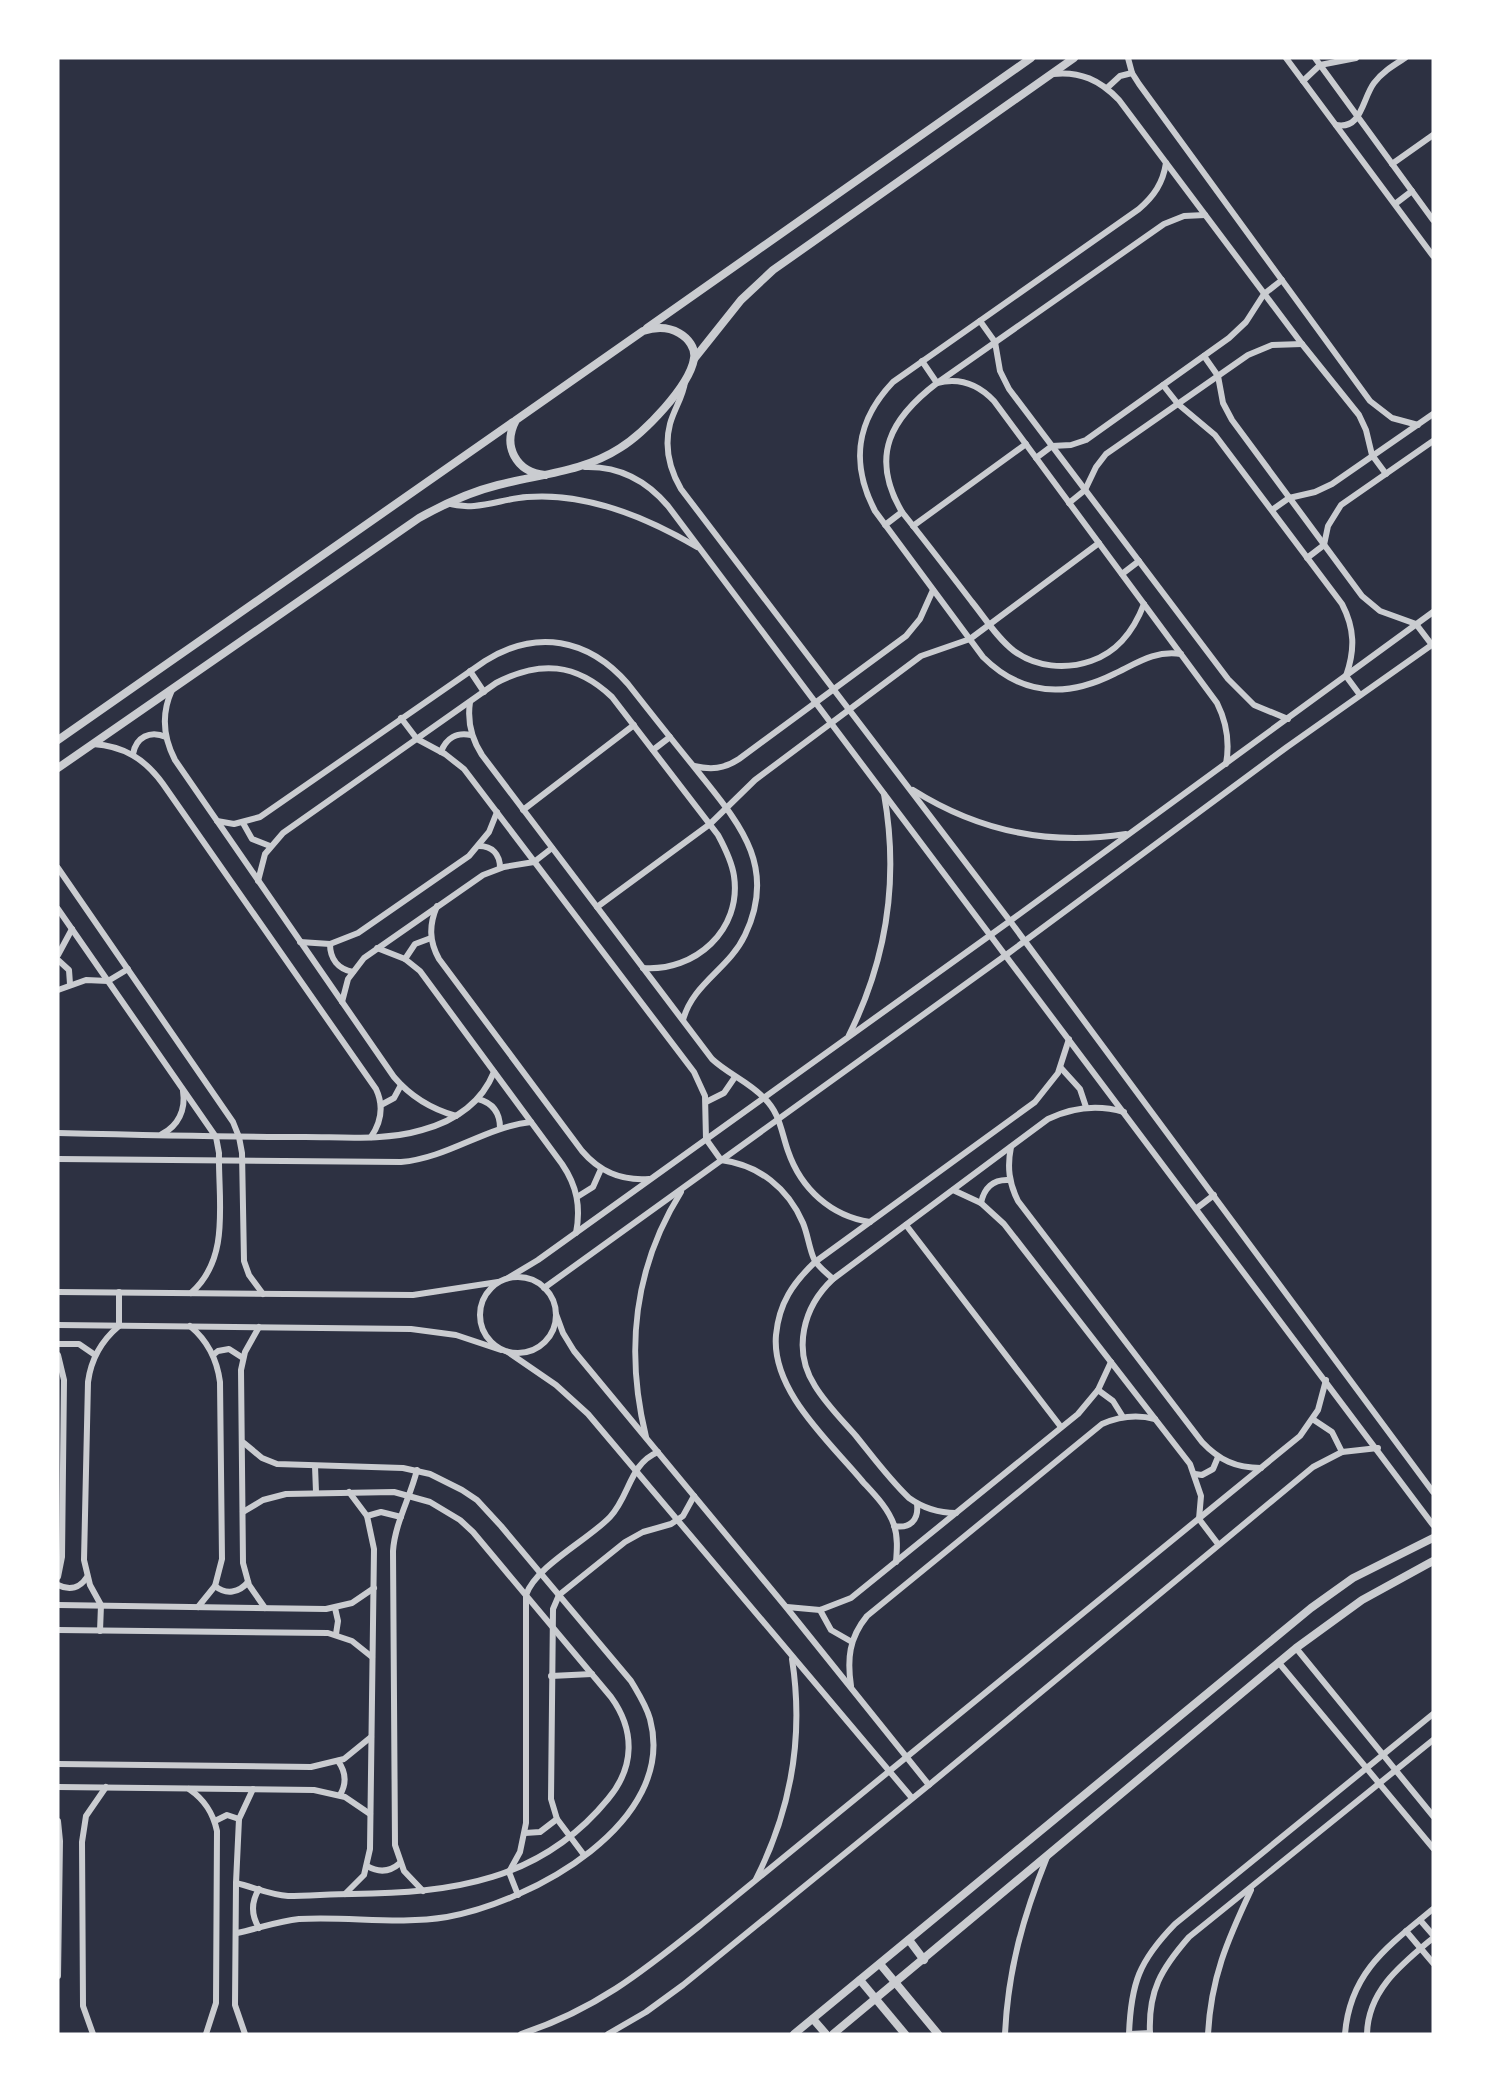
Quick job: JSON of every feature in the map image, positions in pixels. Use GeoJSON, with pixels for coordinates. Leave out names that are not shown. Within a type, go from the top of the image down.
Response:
{"type":"FeatureCollection","features":[{"type":"Feature","properties":{"kind":"street"},"geometry":{"type":"LineString","coordinates":[[58,740],[1031,58]]}},
{"type":"Feature","properties":{"kind":"street"},"geometry":{"type":"LineString","coordinates":[[58,768],[392,535],[447,503],[496,485],[580,467],[609,455],[646,429],[666,407],[695,359],[741,300],[772,270],[1073,58]]}},
{"type":"Feature","properties":{"kind":"street"},"geometry":{"type":"LineString","coordinates":[[1128,58],[1132,73],[1370,401],[1392,418],[1418,425]]}},
{"type":"Feature","properties":{"kind":"street"},"geometry":{"type":"LineString","coordinates":[[1286,58],[1433,256]]}},
{"type":"Feature","properties":{"kind":"street"},"geometry":{"type":"LineString","coordinates":[[1315,58],[1433,220]]}},
{"type":"Feature","properties":{"kind":"street"},"geometry":{"type":"LineString","coordinates":[[1303,81],[1320,65],[1356,58]]}},
{"type":"Feature","properties":{"kind":"street"},"geometry":{"type":"LineString","coordinates":[[1336,125],[1350,124],[1357,117],[1377,79],[1405,58]]}},
{"type":"Feature","properties":{"kind":"street"},"geometry":{"type":"LineString","coordinates":[[1107,88],[1115,79],[1132,73]]}},
{"type":"Feature","properties":{"kind":"street"},"geometry":{"type":"LineString","coordinates":[[1051,74],[1088,77],[1107,88],[1119,100],[1302,344],[1359,415],[1366,430],[1371,455],[1386,474]]}},
{"type":"Feature","properties":{"kind":"street"},"geometry":{"type":"LineString","coordinates":[[1392,164],[1433,135]]}},
{"type":"Feature","properties":{"kind":"street"},"geometry":{"type":"LineString","coordinates":[[1166,163],[1160,184],[1147,202],[893,382],[871,409],[860,443],[859,460],[864,487],[875,511],[983,657],[1003,675],[1028,686],[1055,690],[1085,686],[1155,654],[1181,654]]}},
{"type":"Feature","properties":{"kind":"street"},"geometry":{"type":"LineString","coordinates":[[1395,204],[1412,191]]}},
{"type":"Feature","properties":{"kind":"street"},"geometry":{"type":"LineString","coordinates":[[1144,604],[1134,626],[1119,645],[1097,659],[1068,666],[1054,666],[1025,658],[1002,640],[902,512],[895,500],[887,473],[888,445],[907,408],[937,383],[1164,224],[1184,216],[1205,215]]}},
{"type":"Feature","properties":{"kind":"street"},"geometry":{"type":"LineString","coordinates":[[1036,458],[1052,446],[1071,445],[1086,440],[1204,356],[1238,330],[1253,313],[1264,294],[1282,280]]}},
{"type":"Feature","properties":{"kind":"street"},"geometry":{"type":"LineString","coordinates":[[980,321],[995,342],[997,362],[1004,380],[1236,689],[1265,711],[1288,719]]}},
{"type":"Feature","properties":{"kind":"street"},"geometry":{"type":"LineString","coordinates":[[643,331],[659,328],[676,331],[690,342],[695,359]]}},
{"type":"Feature","properties":{"kind":"street"},"geometry":{"type":"LineString","coordinates":[[1069,503],[1085,490],[1106,454],[1217,376],[1263,348],[1282,343],[1302,344]]}},
{"type":"Feature","properties":{"kind":"street"},"geometry":{"type":"LineString","coordinates":[[544,1287],[1006,955],[1287,747],[1433,644],[1416,624],[1391,616],[1362,596],[1227,412],[1217,376],[1204,356]]}},
{"type":"Feature","properties":{"kind":"street"},"geometry":{"type":"LineString","coordinates":[[922,362],[937,383]]}},
{"type":"Feature","properties":{"kind":"street"},"geometry":{"type":"LineString","coordinates":[[686,376],[668,435],[668,451],[676,480],[1025,941],[1433,1492]]}},
{"type":"Feature","properties":{"kind":"street"},"geometry":{"type":"LineString","coordinates":[[937,383],[958,380],[978,387],[994,401],[1210,693],[1222,714],[1228,739],[1226,764]]}},
{"type":"Feature","properties":{"kind":"street"},"geometry":{"type":"LineString","coordinates":[[1163,385],[1178,404],[1208,428],[1342,604],[1348,616],[1353,641],[1346,677],[1360,695]]}},
{"type":"Feature","properties":{"kind":"street"},"geometry":{"type":"LineString","coordinates":[[1272,510],[1289,498],[1324,488],[1433,414]]}},
{"type":"Feature","properties":{"kind":"street"},"geometry":{"type":"LineString","coordinates":[[516,420],[510,438],[514,456],[527,470],[545,475]]}},
{"type":"Feature","properties":{"kind":"street"},"geometry":{"type":"LineString","coordinates":[[1307,558],[1324,545],[1328,526],[1341,505],[1433,442]]}},
{"type":"Feature","properties":{"kind":"street"},"geometry":{"type":"LineString","coordinates":[[913,526],[1026,444]]}},
{"type":"Feature","properties":{"kind":"street"},"geometry":{"type":"LineString","coordinates":[[580,467],[618,471],[651,488],[668,506],[1378,1448],[1433,1525]]}},
{"type":"Feature","properties":{"kind":"street"},"geometry":{"type":"LineString","coordinates":[[447,503],[475,507],[544,496],[581,500],[637,517],[700,549]]}},
{"type":"Feature","properties":{"kind":"street"},"geometry":{"type":"LineString","coordinates":[[885,525],[902,512]]}},
{"type":"Feature","properties":{"kind":"street"},"geometry":{"type":"LineString","coordinates":[[597,907],[710,824],[755,780],[921,656],[970,639],[1099,543]]}},
{"type":"Feature","properties":{"kind":"street"},"geometry":{"type":"LineString","coordinates":[[1122,574],[1139,561]]}},
{"type":"Feature","properties":{"kind":"street"},"geometry":{"type":"LineString","coordinates":[[693,766],[712,769],[731,764],[834,689],[906,636],[920,619],[933,590]]}},
{"type":"Feature","properties":{"kind":"street"},"geometry":{"type":"LineString","coordinates":[[58,1292],[413,1295],[498,1282],[508,1278],[576,1233],[1010,921],[1433,612]]}},
{"type":"Feature","properties":{"kind":"street"},"geometry":{"type":"LineString","coordinates":[[217,821],[243,823],[260,817],[496,654],[522,644],[549,642],[591,653],[617,672],[670,737],[738,823],[752,853],[756,886],[753,915],[736,951],[695,993],[683,1020]]}},
{"type":"Feature","properties":{"kind":"street"},"geometry":{"type":"LineString","coordinates":[[258,881],[261,862],[270,846],[283,833],[496,683],[521,672],[548,667],[572,671],[603,688],[634,725],[710,824],[725,848],[734,876],[734,898],[728,920],[717,938],[693,958],[674,966],[643,968]]}},
{"type":"Feature","properties":{"kind":"street"},"geometry":{"type":"LineString","coordinates":[[470,671],[484,692]]}},
{"type":"Feature","properties":{"kind":"street"},"geometry":{"type":"LineString","coordinates":[[173,687],[165,711],[166,737],[175,760],[401,1085],[426,1105],[456,1116]]}},
{"type":"Feature","properties":{"kind":"street"},"geometry":{"type":"LineString","coordinates":[[470,701],[468,712],[471,735],[482,755],[712,1059],[764,1097],[780,1118],[790,1158],[814,1195],[834,1211],[870,1222]]}},
{"type":"Feature","properties":{"kind":"street"},"geometry":{"type":"LineString","coordinates":[[401,718],[416,739],[441,752],[464,769],[694,1072],[706,1102],[706,1139],[721,1160],[757,1170],[777,1186],[802,1222],[815,1262],[833,1279]]}},
{"type":"Feature","properties":{"kind":"street"},"geometry":{"type":"LineString","coordinates":[[523,810],[634,725]]}},
{"type":"Feature","properties":{"kind":"street"},"geometry":{"type":"LineString","coordinates":[[134,754],[136,745],[147,735],[156,733],[166,737]]}},
{"type":"Feature","properties":{"kind":"street"},"geometry":{"type":"LineString","coordinates":[[441,752],[452,736],[471,735]]}},
{"type":"Feature","properties":{"kind":"street"},"geometry":{"type":"LineString","coordinates":[[653,750],[670,737]]}},
{"type":"Feature","properties":{"kind":"street"},"geometry":{"type":"LineString","coordinates":[[93,744],[107,745],[134,754],[163,784],[371,1081],[381,1105],[380,1122],[371,1137]]}},
{"type":"Feature","properties":{"kind":"street"},"geometry":{"type":"LineString","coordinates":[[909,788],[959,815],[1012,832],[1070,839],[1128,834]]}},
{"type":"Feature","properties":{"kind":"street"},"geometry":{"type":"LineString","coordinates":[[848,1037],[869,992],[887,921],[891,857],[884,793]]}},
{"type":"Feature","properties":{"kind":"street"},"geometry":{"type":"LineString","coordinates":[[300,942],[330,944],[358,933],[479,846],[489,832],[497,812]]}},
{"type":"Feature","properties":{"kind":"street"},"geometry":{"type":"LineString","coordinates":[[243,823],[252,839],[270,846]]}},
{"type":"Feature","properties":{"kind":"street"},"geometry":{"type":"LineString","coordinates":[[479,846],[488,847],[496,853],[500,868]]}},
{"type":"Feature","properties":{"kind":"street"},"geometry":{"type":"LineString","coordinates":[[342,1002],[345,987],[353,971],[377,948],[483,875],[500,868],[534,862],[552,848]]}},
{"type":"Feature","properties":{"kind":"street"},"geometry":{"type":"LineString","coordinates":[[58,868],[225,1108],[239,1137],[244,1261],[249,1275],[263,1294]]}},
{"type":"Feature","properties":{"kind":"street"},"geometry":{"type":"LineString","coordinates":[[437,906],[431,927],[434,949],[582,1151],[601,1169],[625,1179],[651,1179]]}},
{"type":"Feature","properties":{"kind":"street"},"geometry":{"type":"LineString","coordinates":[[58,909],[216,1137],[219,1161],[218,1251],[208,1274],[191,1293]]}},
{"type":"Feature","properties":{"kind":"street"},"geometry":{"type":"LineString","coordinates":[[58,955],[72,929]]}},
{"type":"Feature","properties":{"kind":"street"},"geometry":{"type":"LineString","coordinates":[[405,958],[415,944],[431,938]]}},
{"type":"Feature","properties":{"kind":"street"},"geometry":{"type":"LineString","coordinates":[[330,944],[337,965],[353,971]]}},
{"type":"Feature","properties":{"kind":"street"},"geometry":{"type":"LineString","coordinates":[[377,948],[405,958],[420,971],[569,1174],[579,1209],[576,1233]]}},
{"type":"Feature","properties":{"kind":"street"},"geometry":{"type":"LineString","coordinates":[[58,960],[69,970],[70,984]]}},
{"type":"Feature","properties":{"kind":"street"},"geometry":{"type":"LineString","coordinates":[[58,990],[86,980],[108,981],[128,969]]}},
{"type":"Feature","properties":{"kind":"street"},"geometry":{"type":"LineString","coordinates":[[896,1562],[894,1526],[881,1502],[802,1409],[782,1378],[776,1342],[781,1308],[796,1280],[815,1262],[1035,1101],[1052,1084],[1061,1068],[1069,1038]]}},
{"type":"Feature","properties":{"kind":"street"},"geometry":{"type":"LineString","coordinates":[[1061,1068],[1080,1089],[1086,1107]]}},
{"type":"Feature","properties":{"kind":"street"},"geometry":{"type":"LineString","coordinates":[[58,1133],[371,1137],[421,1130],[456,1116],[478,1099],[494,1072]]}},
{"type":"Feature","properties":{"kind":"street"},"geometry":{"type":"LineString","coordinates":[[706,1102],[724,1093],[735,1077]]}},
{"type":"Feature","properties":{"kind":"street"},"geometry":{"type":"LineString","coordinates":[[381,1105],[394,1098],[401,1085]]}},
{"type":"Feature","properties":{"kind":"street"},"geometry":{"type":"LineString","coordinates":[[160,1135],[178,1120],[184,1105],[183,1090]]}},
{"type":"Feature","properties":{"kind":"street"},"geometry":{"type":"LineString","coordinates":[[478,1099],[493,1107],[499,1117],[500,1128]]}},
{"type":"Feature","properties":{"kind":"street"},"geometry":{"type":"LineString","coordinates":[[956,1513],[936,1511],[917,1504],[901,1491],[830,1405],[808,1373],[803,1348],[805,1322],[815,1298],[833,1279],[1048,1119],[1086,1107],[1125,1112]]}},
{"type":"Feature","properties":{"kind":"street"},"geometry":{"type":"LineString","coordinates":[[58,1159],[410,1161],[440,1154],[500,1128],[531,1122]]}},
{"type":"Feature","properties":{"kind":"street"},"geometry":{"type":"LineString","coordinates":[[1011,1147],[1009,1180],[1023,1209],[1202,1441],[1218,1457],[1239,1466],[1261,1468]]}},
{"type":"Feature","properties":{"kind":"street"},"geometry":{"type":"LineString","coordinates":[[577,1197],[593,1187],[601,1169]]}},
{"type":"Feature","properties":{"kind":"street"},"geometry":{"type":"LineString","coordinates":[[981,1203],[983,1195],[993,1183],[1009,1180]]}},
{"type":"Feature","properties":{"kind":"street"},"geometry":{"type":"LineString","coordinates":[[646,1438],[634,1374],[637,1308],[654,1245],[685,1186]]}},
{"type":"Feature","properties":{"kind":"street"},"geometry":{"type":"LineString","coordinates":[[953,1190],[981,1203],[1004,1224],[1156,1419],[1195,1474],[1201,1496],[1199,1519],[1219,1544]]}},
{"type":"Feature","properties":{"kind":"street"},"geometry":{"type":"LineString","coordinates":[[1197,1208],[1214,1195]]}},
{"type":"Feature","properties":{"kind":"street"},"geometry":{"type":"LineString","coordinates":[[906,1225],[1061,1427]]}},
{"type":"Feature","properties":{"kind":"street"},"geometry":{"type":"LineString","coordinates":[[508,1278],[527,1278],[544,1287],[550,1295],[563,1334],[574,1351],[929,1785]]}},
{"type":"Feature","properties":{"kind":"street"},"geometry":{"type":"LineString","coordinates":[[498,1282],[485,1294],[479,1312],[482,1330],[493,1345],[533,1367],[588,1414],[912,1798]]}},
{"type":"Feature","properties":{"kind":"street"},"geometry":{"type":"LineString","coordinates":[[100,1630],[102,1605],[87,1577],[84,1560],[88,1382],[95,1355],[105,1339],[119,1326],[119,1292]]}},
{"type":"Feature","properties":{"kind":"street"},"geometry":{"type":"LineString","coordinates":[[58,1325],[426,1330],[471,1339],[505,1351],[526,1353],[542,1345],[552,1331],[556,1314]]}},
{"type":"Feature","properties":{"kind":"street"},"geometry":{"type":"LineString","coordinates":[[190,1326],[203,1339],[213,1355],[220,1382],[222,1559],[215,1586],[198,1607]]}},
{"type":"Feature","properties":{"kind":"street"},"geometry":{"type":"LineString","coordinates":[[258,1327],[243,1358],[241,1380],[244,1443],[243,1563],[248,1582],[265,1608]]}},
{"type":"Feature","properties":{"kind":"street"},"geometry":{"type":"LineString","coordinates":[[58,1343],[79,1344],[95,1355]]}},
{"type":"Feature","properties":{"kind":"street"},"geometry":{"type":"LineString","coordinates":[[213,1355],[229,1349],[243,1358]]}},
{"type":"Feature","properties":{"kind":"street"},"geometry":{"type":"LineString","coordinates":[[58,1355],[64,1380],[62,1557],[58,1577]]}},
{"type":"Feature","properties":{"kind":"street"},"geometry":{"type":"LineString","coordinates":[[786,1607],[820,1609],[851,1598],[1086,1406],[1098,1390],[1111,1362]]}},
{"type":"Feature","properties":{"kind":"street"},"geometry":{"type":"LineString","coordinates":[[521,2034],[565,2018],[636,1977],[755,1881],[1300,1436],[1314,1420],[1322,1401],[1326,1380]]}},
{"type":"Feature","properties":{"kind":"street"},"geometry":{"type":"LineString","coordinates":[[1098,1390],[1113,1401],[1123,1417]]}},
{"type":"Feature","properties":{"kind":"street"},"geometry":{"type":"LineString","coordinates":[[851,1688],[848,1662],[852,1642],[867,1616],[1102,1424],[1123,1417],[1156,1419]]}},
{"type":"Feature","properties":{"kind":"street"},"geometry":{"type":"LineString","coordinates":[[1314,1420],[1332,1432],[1342,1452]]}},
{"type":"Feature","properties":{"kind":"street"},"geometry":{"type":"LineString","coordinates":[[237,1933],[299,1919],[424,1920],[468,1913],[518,1895],[550,1879],[584,1855],[620,1823],[642,1792],[651,1765],[653,1737],[643,1700],[631,1681],[477,1500],[447,1481],[417,1470],[277,1464],[262,1458],[244,1443]]}},
{"type":"Feature","properties":{"kind":"street"},"geometry":{"type":"LineString","coordinates":[[608,2034],[646,2012],[683,1985],[1313,1467],[1342,1452],[1378,1448]]}},
{"type":"Feature","properties":{"kind":"street"},"geometry":{"type":"LineString","coordinates":[[509,1872],[520,1852],[525,1833],[527,1595],[532,1583],[541,1574],[614,1513],[635,1470],[646,1458],[657,1452]]}},
{"type":"Feature","properties":{"kind":"street"},"geometry":{"type":"LineString","coordinates":[[1195,1474],[1202,1475],[1213,1469],[1218,1457]]}},
{"type":"Feature","properties":{"kind":"street"},"geometry":{"type":"LineString","coordinates":[[315,1466],[316,1492]]}},
{"type":"Feature","properties":{"kind":"street"},"geometry":{"type":"LineString","coordinates":[[417,1470],[394,1539],[393,1551],[395,1845],[400,1863],[423,1891]]}},
{"type":"Feature","properties":{"kind":"street"},"geometry":{"type":"LineString","coordinates":[[236,1883],[288,1896],[423,1891],[455,1888],[509,1872],[547,1852],[594,1815],[612,1795],[626,1770],[629,1755],[628,1731],[620,1709],[552,1624],[460,1520],[430,1502],[385,1491],[316,1492],[278,1496],[263,1500],[243,1512]]}},
{"type":"Feature","properties":{"kind":"street"},"geometry":{"type":"LineString","coordinates":[[345,1894],[359,1882],[367,1866],[374,1588],[373,1538],[367,1517],[349,1492]]}},
{"type":"Feature","properties":{"kind":"street"},"geometry":{"type":"LineString","coordinates":[[584,1855],[557,1819],[551,1799],[553,1609],[559,1595],[633,1536],[677,1521],[688,1510],[694,1496]]}},
{"type":"Feature","properties":{"kind":"street"},"geometry":{"type":"LineString","coordinates":[[894,1526],[910,1525],[916,1520],[917,1504]]}},
{"type":"Feature","properties":{"kind":"street"},"geometry":{"type":"LineString","coordinates":[[1424,1511],[1433,1509]]}},
{"type":"Feature","properties":{"kind":"street"},"geometry":{"type":"LineString","coordinates":[[367,1517],[381,1512],[401,1517]]}},
{"type":"Feature","properties":{"kind":"street"},"geometry":{"type":"LineString","coordinates":[[794,2034],[1325,1597],[1368,1570],[1433,1538]]}},
{"type":"Feature","properties":{"kind":"street"},"geometry":{"type":"LineString","coordinates":[[833,2034],[1296,1648],[1362,1600],[1433,1561]]}},
{"type":"Feature","properties":{"kind":"street"},"geometry":{"type":"LineString","coordinates":[[58,1586],[73,1588],[87,1577]]}},
{"type":"Feature","properties":{"kind":"street"},"geometry":{"type":"LineString","coordinates":[[215,1586],[230,1592],[240,1589],[248,1582]]}},
{"type":"Feature","properties":{"kind":"street"},"geometry":{"type":"LineString","coordinates":[[58,1605],[335,1608],[360,1599],[374,1588]]}},
{"type":"Feature","properties":{"kind":"street"},"geometry":{"type":"LineString","coordinates":[[335,1608],[338,1621],[336,1634]]}},
{"type":"Feature","properties":{"kind":"street"},"geometry":{"type":"LineString","coordinates":[[820,1609],[831,1630],[852,1642]]}},
{"type":"Feature","properties":{"kind":"street"},"geometry":{"type":"LineString","coordinates":[[58,1630],[336,1634],[352,1641],[372,1657]]}},
{"type":"Feature","properties":{"kind":"street"},"geometry":{"type":"LineString","coordinates":[[1296,1648],[1433,1816]]}},
{"type":"Feature","properties":{"kind":"street"},"geometry":{"type":"LineString","coordinates":[[755,1881],[774,1839],[793,1772],[797,1727],[791,1657]]}},
{"type":"Feature","properties":{"kind":"street"},"geometry":{"type":"LineString","coordinates":[[1279,1663],[1433,1848]]}},
{"type":"Feature","properties":{"kind":"street"},"geometry":{"type":"LineString","coordinates":[[551,1675],[592,1674]]}},
{"type":"Feature","properties":{"kind":"street"},"geometry":{"type":"LineString","coordinates":[[1433,1714],[1175,1924],[1158,1942],[1140,1970],[1130,2001],[1130,2034],[1150,2034],[1149,2007],[1157,1982],[1170,1959],[1189,1937],[1433,1740]]}},
{"type":"Feature","properties":{"kind":"street"},"geometry":{"type":"LineString","coordinates":[[58,1763],[311,1767],[338,1761],[354,1753],[372,1737]]}},
{"type":"Feature","properties":{"kind":"street"},"geometry":{"type":"LineString","coordinates":[[338,1761],[345,1780],[340,1795]]}},
{"type":"Feature","properties":{"kind":"street"},"geometry":{"type":"LineString","coordinates":[[58,1787],[314,1790],[354,1801],[370,1814]]}},
{"type":"Feature","properties":{"kind":"street"},"geometry":{"type":"LineString","coordinates":[[93,2034],[83,2006],[82,1842],[86,1816],[106,1787]]}},
{"type":"Feature","properties":{"kind":"street"},"geometry":{"type":"LineString","coordinates":[[187,1788],[204,1802],[215,1821],[218,1842],[216,2003],[206,2034]]}},
{"type":"Feature","properties":{"kind":"street"},"geometry":{"type":"LineString","coordinates":[[245,2034],[235,2005],[236,1883],[239,1819],[253,1789]]}},
{"type":"Feature","properties":{"kind":"street"},"geometry":{"type":"LineString","coordinates":[[215,1821],[227,1815],[239,1819]]}},
{"type":"Feature","properties":{"kind":"street"},"geometry":{"type":"LineString","coordinates":[[525,1833],[540,1832],[557,1819]]}},
{"type":"Feature","properties":{"kind":"street"},"geometry":{"type":"LineString","coordinates":[[58,1821],[58,1976]]}},
{"type":"Feature","properties":{"kind":"street"},"geometry":{"type":"LineString","coordinates":[[1005,2034],[1008,1988],[1017,1943],[1047,1857]]}},
{"type":"Feature","properties":{"kind":"street"},"geometry":{"type":"LineString","coordinates":[[367,1866],[385,1871],[400,1863]]}},
{"type":"Feature","properties":{"kind":"street"},"geometry":{"type":"LineString","coordinates":[[509,1872],[518,1895]]}},
{"type":"Feature","properties":{"kind":"street"},"geometry":{"type":"LineString","coordinates":[[1208,2034],[1210,2003],[1219,1962],[1253,1887]]}},
{"type":"Feature","properties":{"kind":"street"},"geometry":{"type":"LineString","coordinates":[[259,1889],[253,1911],[259,1928]]}},
{"type":"Feature","properties":{"kind":"street"},"geometry":{"type":"LineString","coordinates":[[1345,2034],[1350,2001],[1364,1974],[1383,1950],[1433,1909]]}},
{"type":"Feature","properties":{"kind":"street"},"geometry":{"type":"LineString","coordinates":[[1367,2034],[1372,2007],[1384,1984],[1401,1964],[1433,1936],[1420,1920]]}},
{"type":"Feature","properties":{"kind":"street"},"geometry":{"type":"LineString","coordinates":[[1406,1931],[1433,1963]]}},
{"type":"Feature","properties":{"kind":"street"},"geometry":{"type":"LineString","coordinates":[[909,1940],[924,1960]]}},
{"type":"Feature","properties":{"kind":"street"},"geometry":{"type":"LineString","coordinates":[[880,1964],[933,2033]]}},
{"type":"Feature","properties":{"kind":"street"},"geometry":{"type":"LineString","coordinates":[[860,1980],[905,2034]]}},
{"type":"Feature","properties":{"kind":"street"},"geometry":{"type":"LineString","coordinates":[[813,2019],[826,2034]]}}]}
